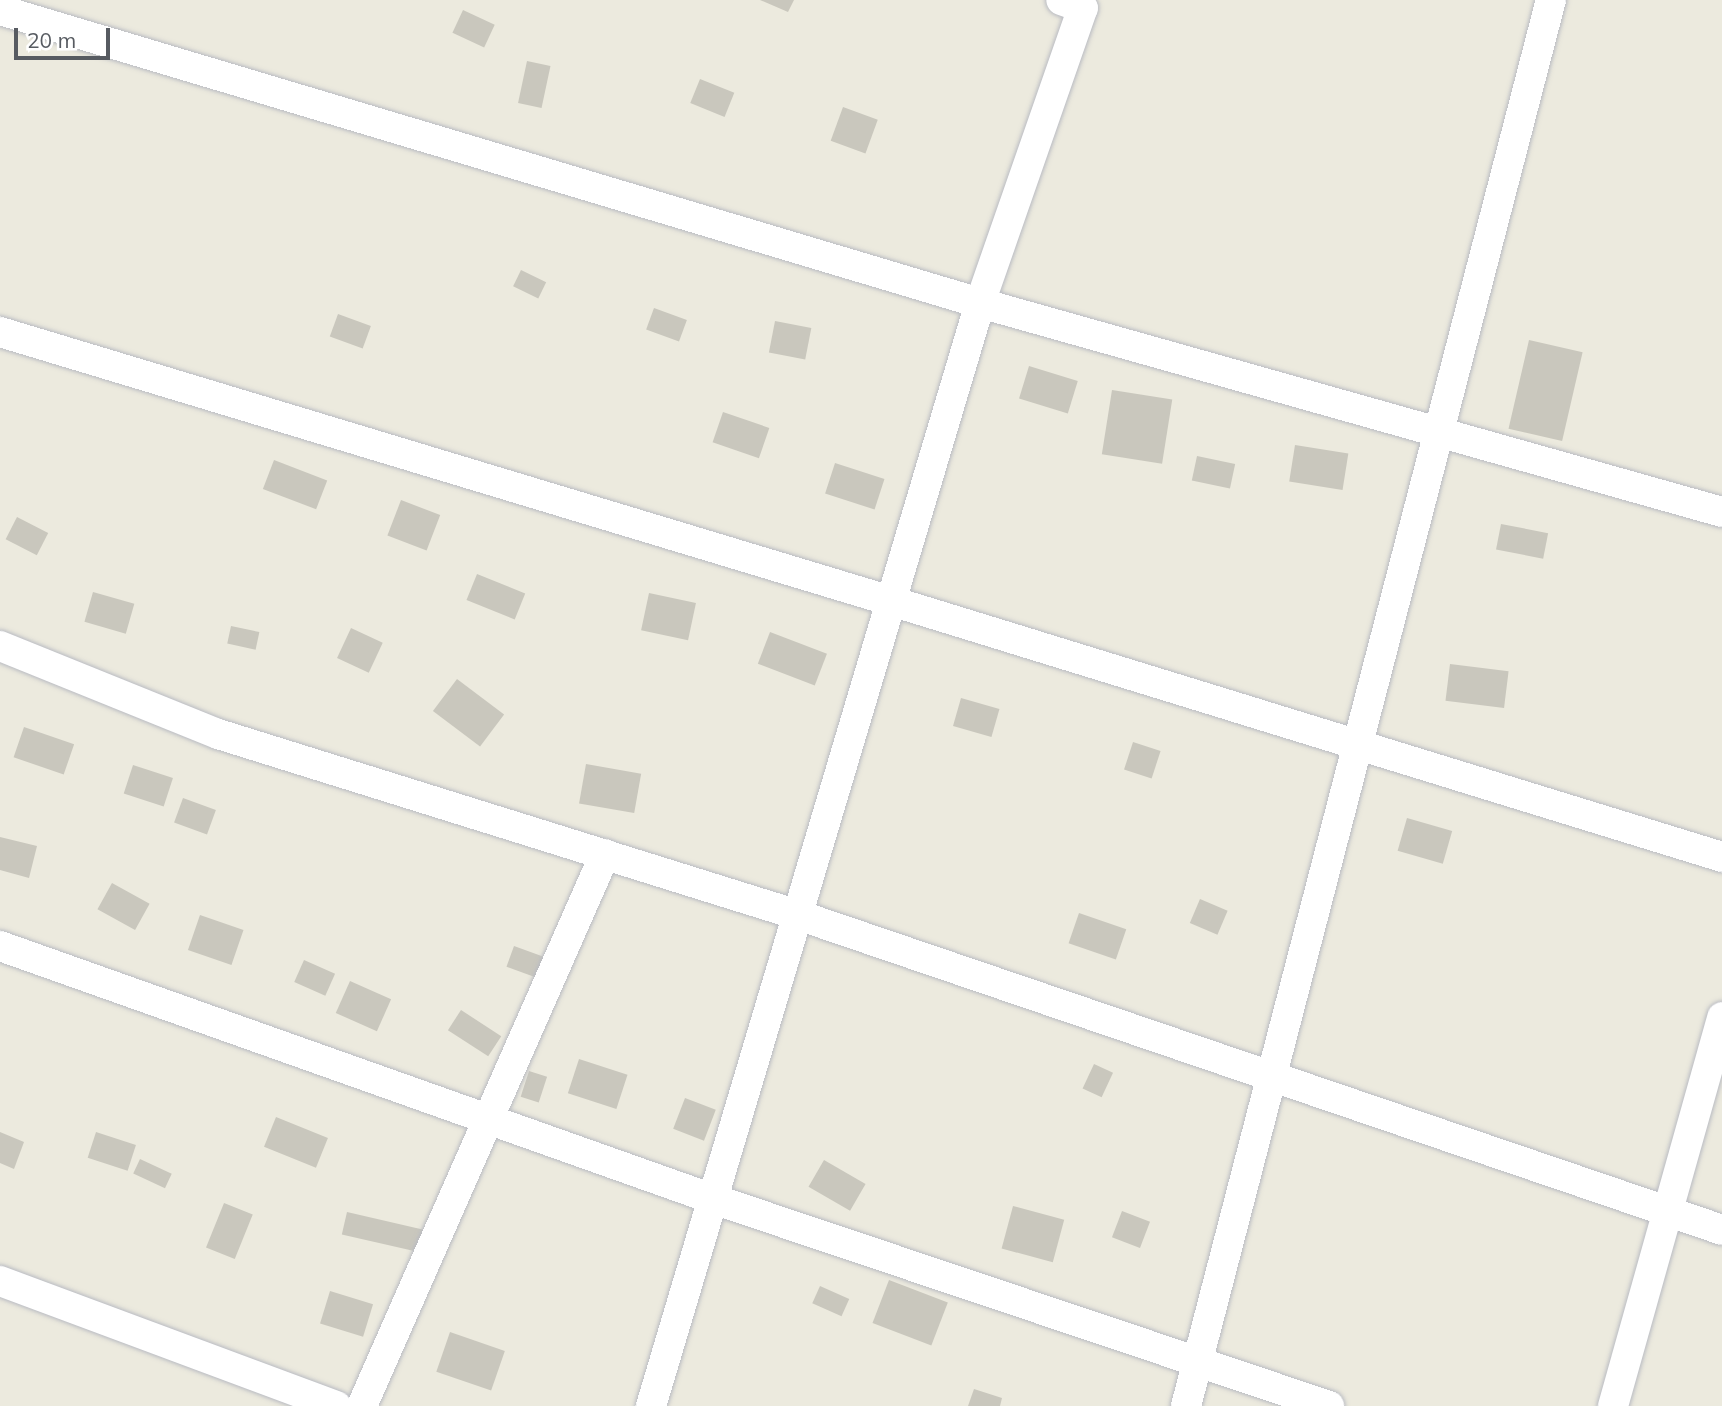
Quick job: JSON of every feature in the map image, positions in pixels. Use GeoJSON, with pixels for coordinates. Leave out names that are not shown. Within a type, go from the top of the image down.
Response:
{"type":"FeatureCollection","features":[{"type":"Feature","properties":{"kind":"street"},"geometry":{"type":"LineString","coordinates":[[651,1406],[980,303],[1083,8],[1061,0]]}},
{"type":"Feature","properties":{"kind":"street"},"geometry":{"type":"LineString","coordinates":[[1186,1406],[1551,0]]}},
{"type":"Feature","properties":{"kind":"street"},"geometry":{"type":"LineString","coordinates":[[0,10],[980,303],[1722,512]]}},
{"type":"Feature","properties":{"kind":"street"},"geometry":{"type":"LineString","coordinates":[[0,332],[891,601],[1722,857]]}},
{"type":"Feature","properties":{"kind":"street"},"geometry":{"type":"LineString","coordinates":[[0,646],[218,734],[798,915],[1722,1230]]}},
{"type":"Feature","properties":{"kind":"street"},"geometry":{"type":"LineString","coordinates":[[362,1406],[605,854]]}},
{"type":"Feature","properties":{"kind":"street"},"geometry":{"type":"LineString","coordinates":[[0,946],[713,1199],[1329,1406]]}},
{"type":"Feature","properties":{"kind":"street"},"geometry":{"type":"LineString","coordinates":[[1613,1406],[1722,1017]]}},
{"type":"Feature","properties":{"kind":"street"},"geometry":{"type":"LineString","coordinates":[[0,1281],[337,1406]]}},
{"type":"Feature","properties":{"kind":"building"},"geometry":{"type":"Polygon","coordinates":[[[760,0],[794,0],[788,12],[760,0]]]}},
{"type":"Feature","properties":{"kind":"building"},"geometry":{"type":"Polygon","coordinates":[[[463,10],[495,25],[484,47],[452,33],[463,10]]]}},
{"type":"Feature","properties":{"kind":"building"},"geometry":{"type":"Polygon","coordinates":[[[527,61],[550,66],[542,108],[518,103],[527,61]]]}},
{"type":"Feature","properties":{"kind":"building"},"geometry":{"type":"Polygon","coordinates":[[[700,79],[734,93],[725,117],[690,103],[700,79]]]}},
{"type":"Feature","properties":{"kind":"building"},"geometry":{"type":"Polygon","coordinates":[[[843,107],[878,120],[865,153],[831,141],[843,107]]]}},
{"type":"Feature","properties":{"kind":"building"},"geometry":{"type":"Polygon","coordinates":[[[521,270],[546,282],[538,298],[513,286],[521,270]]]}},
{"type":"Feature","properties":{"kind":"building"},"geometry":{"type":"Polygon","coordinates":[[[654,308],[687,320],[679,342],[646,330],[654,308]]]}},
{"type":"Feature","properties":{"kind":"building"},"geometry":{"type":"Polygon","coordinates":[[[338,314],[371,326],[363,349],[330,337],[338,314]]]}},
{"type":"Feature","properties":{"kind":"building"},"geometry":{"type":"Polygon","coordinates":[[[775,321],[811,328],[805,359],[769,352],[775,321]]]}},
{"type":"Feature","properties":{"kind":"building"},"geometry":{"type":"Polygon","coordinates":[[[1529,340],[1583,352],[1562,441],[1509,429],[1529,340]]]}},
{"type":"Feature","properties":{"kind":"building"},"geometry":{"type":"Polygon","coordinates":[[[1029,366],[1078,381],[1068,413],[1019,399],[1029,366]]]}},
{"type":"Feature","properties":{"kind":"building"},"geometry":{"type":"Polygon","coordinates":[[[1112,390],[1172,400],[1162,464],[1102,454],[1112,390]]]}},
{"type":"Feature","properties":{"kind":"building"},"geometry":{"type":"Polygon","coordinates":[[[723,412],[769,428],[759,458],[713,442],[723,412]]]}},
{"type":"Feature","properties":{"kind":"building"},"geometry":{"type":"Polygon","coordinates":[[[1295,445],[1348,453],[1343,490],[1289,482],[1295,445]]]}},
{"type":"Feature","properties":{"kind":"building"},"geometry":{"type":"Polygon","coordinates":[[[1197,456],[1235,464],[1230,489],[1192,480],[1197,456]]]}},
{"type":"Feature","properties":{"kind":"building"},"geometry":{"type":"Polygon","coordinates":[[[274,460],[327,480],[316,509],[263,489],[274,460]]]}},
{"type":"Feature","properties":{"kind":"building"},"geometry":{"type":"Polygon","coordinates":[[[835,463],[884,479],[875,510],[825,493],[835,463]]]}},
{"type":"Feature","properties":{"kind":"building"},"geometry":{"type":"Polygon","coordinates":[[[401,500],[440,515],[427,551],[387,535],[401,500]]]}},
{"type":"Feature","properties":{"kind":"building"},"geometry":{"type":"Polygon","coordinates":[[[17,517],[48,533],[37,555],[6,539],[17,517]]]}},
{"type":"Feature","properties":{"kind":"building"},"geometry":{"type":"Polygon","coordinates":[[[1501,524],[1548,533],[1543,559],[1496,550],[1501,524]]]}},
{"type":"Feature","properties":{"kind":"building"},"geometry":{"type":"Polygon","coordinates":[[[477,574],[525,593],[515,619],[467,600],[477,574]]]}},
{"type":"Feature","properties":{"kind":"building"},"geometry":{"type":"Polygon","coordinates":[[[93,592],[134,604],[126,634],[84,622],[93,592]]]}},
{"type":"Feature","properties":{"kind":"building"},"geometry":{"type":"Polygon","coordinates":[[[649,593],[696,603],[688,640],[641,630],[649,593]]]}},
{"type":"Feature","properties":{"kind":"building"},"geometry":{"type":"Polygon","coordinates":[[[231,626],[259,632],[256,650],[227,644],[231,626]]]}},
{"type":"Feature","properties":{"kind":"building"},"geometry":{"type":"Polygon","coordinates":[[[351,628],[383,643],[369,673],[337,658],[351,628]]]}},
{"type":"Feature","properties":{"kind":"building"},"geometry":{"type":"Polygon","coordinates":[[[770,632],[827,654],[815,686],[758,664],[770,632]]]}},
{"type":"Feature","properties":{"kind":"building"},"geometry":{"type":"Polygon","coordinates":[[[1450,664],[1509,671],[1504,708],[1445,701],[1450,664]]]}},
{"type":"Feature","properties":{"kind":"building"},"geometry":{"type":"Polygon","coordinates":[[[457,679],[504,715],[480,746],[433,711],[457,679]]]}},
{"type":"Feature","properties":{"kind":"building"},"geometry":{"type":"Polygon","coordinates":[[[961,698],[999,709],[991,737],[953,726],[961,698]]]}},
{"type":"Feature","properties":{"kind":"building"},"geometry":{"type":"Polygon","coordinates":[[[24,727],[74,744],[64,775],[14,757],[24,727]]]}},
{"type":"Feature","properties":{"kind":"building"},"geometry":{"type":"Polygon","coordinates":[[[1133,742],[1161,751],[1152,779],[1124,770],[1133,742]]]}},
{"type":"Feature","properties":{"kind":"building"},"geometry":{"type":"Polygon","coordinates":[[[586,764],[641,774],[634,813],[579,803],[586,764]]]}},
{"type":"Feature","properties":{"kind":"building"},"geometry":{"type":"Polygon","coordinates":[[[133,765],[173,778],[164,807],[124,794],[133,765]]]}},
{"type":"Feature","properties":{"kind":"building"},"geometry":{"type":"Polygon","coordinates":[[[183,798],[216,810],[207,834],[174,822],[183,798]]]}},
{"type":"Feature","properties":{"kind":"building"},"geometry":{"type":"Polygon","coordinates":[[[1407,818],[1452,831],[1443,864],[1398,851],[1407,818]]]}},
{"type":"Feature","properties":{"kind":"building"},"geometry":{"type":"Polygon","coordinates":[[[0,837],[37,846],[29,878],[0,870],[0,837]]]}},
{"type":"Feature","properties":{"kind":"building"},"geometry":{"type":"Polygon","coordinates":[[[112,883],[150,904],[135,930],[97,909],[112,883]]]}},
{"type":"Feature","properties":{"kind":"building"},"geometry":{"type":"Polygon","coordinates":[[[1200,899],[1228,911],[1217,935],[1190,923],[1200,899]]]}},
{"type":"Feature","properties":{"kind":"building"},"geometry":{"type":"Polygon","coordinates":[[[1079,913],[1126,929],[1116,960],[1069,943],[1079,913]]]}},
{"type":"Feature","properties":{"kind":"building"},"geometry":{"type":"Polygon","coordinates":[[[200,915],[243,930],[231,965],[188,950],[200,915]]]}},
{"type":"Feature","properties":{"kind":"building"},"geometry":{"type":"Polygon","coordinates":[[[514,946],[550,959],[542,980],[506,967],[514,946]]]}},
{"type":"Feature","properties":{"kind":"building"},"geometry":{"type":"Polygon","coordinates":[[[304,960],[335,974],[325,996],[294,982],[304,960]]]}},
{"type":"Feature","properties":{"kind":"building"},"geometry":{"type":"Polygon","coordinates":[[[350,981],[391,999],[377,1031],[336,1013],[350,981]]]}},
{"type":"Feature","properties":{"kind":"building"},"geometry":{"type":"Polygon","coordinates":[[[461,1010],[501,1036],[488,1056],[448,1030],[461,1010]]]}},
{"type":"Feature","properties":{"kind":"building"},"geometry":{"type":"Polygon","coordinates":[[[579,1059],[628,1075],[616,1109],[568,1093],[579,1059]]]}},
{"type":"Feature","properties":{"kind":"building"},"geometry":{"type":"Polygon","coordinates":[[[1094,1064],[1113,1073],[1102,1097],[1083,1088],[1094,1064]]]}},
{"type":"Feature","properties":{"kind":"building"},"geometry":{"type":"Polygon","coordinates":[[[529,1071],[547,1077],[539,1103],[521,1097],[529,1071]]]}},
{"type":"Feature","properties":{"kind":"building"},"geometry":{"type":"Polygon","coordinates":[[[685,1098],[716,1110],[704,1141],[673,1129],[685,1098]]]}},
{"type":"Feature","properties":{"kind":"building"},"geometry":{"type":"Polygon","coordinates":[[[276,1117],[328,1138],[316,1168],[264,1147],[276,1117]]]}},
{"type":"Feature","properties":{"kind":"building"},"geometry":{"type":"Polygon","coordinates":[[[0,1132],[24,1142],[14,1169],[0,1163],[0,1132]]]}},
{"type":"Feature","properties":{"kind":"building"},"geometry":{"type":"Polygon","coordinates":[[[96,1132],[136,1145],[128,1171],[88,1158],[96,1132]]]}},
{"type":"Feature","properties":{"kind":"building"},"geometry":{"type":"Polygon","coordinates":[[[140,1159],[172,1174],[165,1188],[133,1174],[140,1159]]]}},
{"type":"Feature","properties":{"kind":"building"},"geometry":{"type":"Polygon","coordinates":[[[824,1160],[866,1184],[850,1211],[808,1187],[824,1160]]]}},
{"type":"Feature","properties":{"kind":"building"},"geometry":{"type":"Polygon","coordinates":[[[224,1203],[253,1215],[235,1259],[206,1248],[224,1203]]]}},
{"type":"Feature","properties":{"kind":"building"},"geometry":{"type":"Polygon","coordinates":[[[1013,1206],[1064,1220],[1053,1262],[1002,1249],[1013,1206]]]}},
{"type":"Feature","properties":{"kind":"building"},"geometry":{"type":"Polygon","coordinates":[[[1122,1211],[1150,1222],[1140,1248],[1112,1237],[1122,1211]]]}},
{"type":"Feature","properties":{"kind":"building"},"geometry":{"type":"Polygon","coordinates":[[[347,1212],[427,1230],[422,1253],[342,1234],[347,1212]]]}},
{"type":"Feature","properties":{"kind":"building"},"geometry":{"type":"Polygon","coordinates":[[[889,1280],[948,1303],[931,1346],[873,1323],[889,1280]]]}},
{"type":"Feature","properties":{"kind":"building"},"geometry":{"type":"Polygon","coordinates":[[[820,1286],[849,1299],[842,1316],[812,1303],[820,1286]]]}},
{"type":"Feature","properties":{"kind":"building"},"geometry":{"type":"Polygon","coordinates":[[[330,1291],[373,1304],[363,1337],[320,1324],[330,1291]]]}},
{"type":"Feature","properties":{"kind":"building"},"geometry":{"type":"Polygon","coordinates":[[[450,1332],[505,1351],[491,1391],[436,1372],[450,1332]]]}},
{"type":"Feature","properties":{"kind":"building"},"geometry":{"type":"Polygon","coordinates":[[[974,1389],[1002,1398],[1000,1406],[968,1406],[974,1389]]]}}]}
